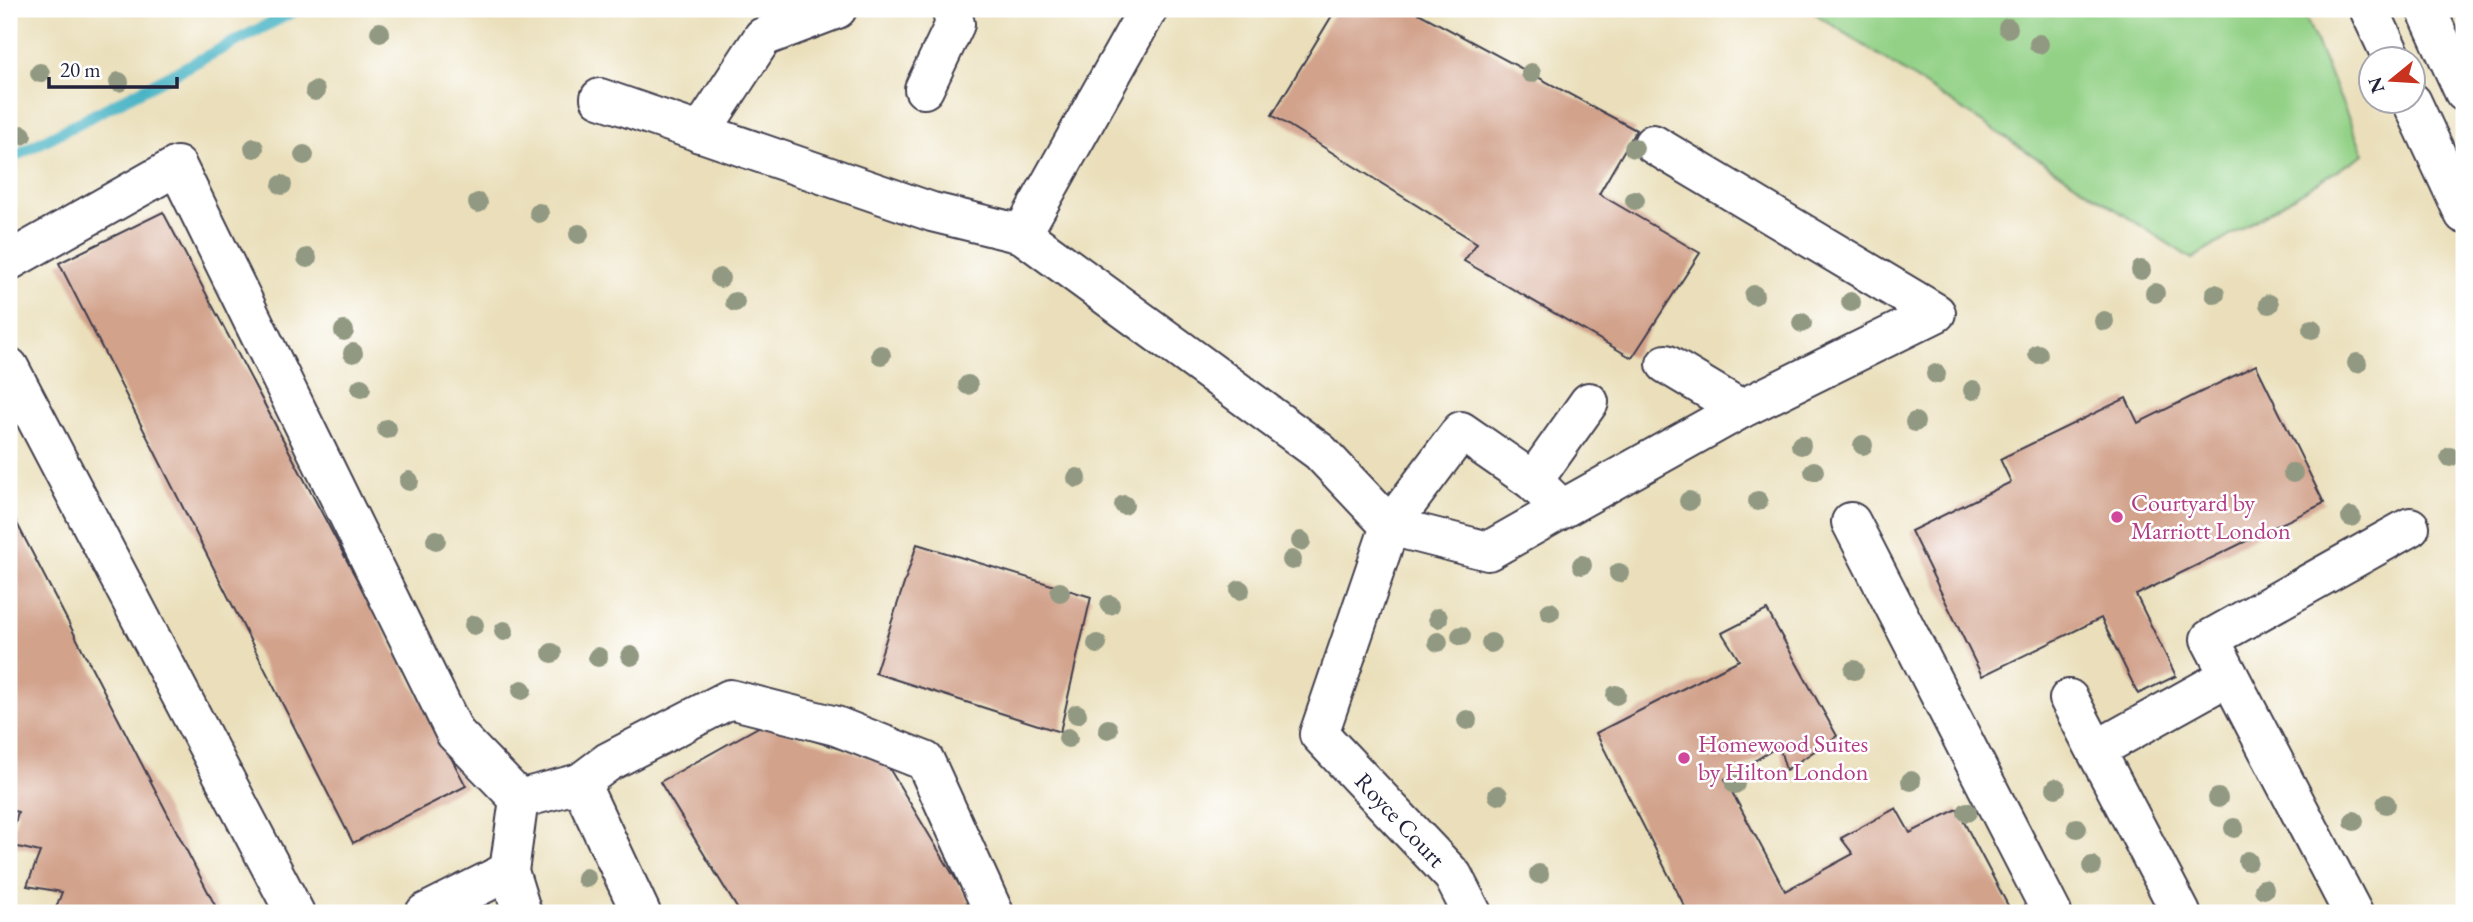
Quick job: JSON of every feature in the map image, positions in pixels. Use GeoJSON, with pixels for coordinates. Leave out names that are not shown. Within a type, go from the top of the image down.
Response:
{"type":"FeatureCollection","features":[{"type":"Feature","properties":{"kind":"street"},"geometry":{"type":"LineString","coordinates":[[700,133],[763,37],[837,9]]}},
{"type":"Feature","properties":{"kind":"street"},"geometry":{"type":"LineString","coordinates":[[924,89],[955,24],[951,9]]}},
{"type":"Feature","properties":{"kind":"street"},"geometry":{"type":"LineString","coordinates":[[1022,234],[1148,9]]}},
{"type":"Feature","properties":{"kind":"street"},"geometry":{"type":"LineString","coordinates":[[2369,9],[2386,46]]}},
{"type":"Feature","properties":{"kind":"street"},"geometry":{"type":"LineString","coordinates":[[2426,9],[2464,92]]}},
{"type":"Feature","properties":{"kind":"street"},"geometry":{"type":"LineString","coordinates":[[600,98],[932,212],[1022,234],[1320,452],[1390,526],[1488,551],[1741,409],[1936,313],[1653,144]]}},
{"type":"Feature","properties":{"kind":"street"},"geometry":{"type":"LineString","coordinates":[[2418,116],[2464,214]]}},
{"type":"Feature","properties":{"kind":"street"},"geometry":{"type":"LineString","coordinates":[[9,261],[177,166],[455,733],[519,799]]}},
{"type":"Feature","properties":{"kind":"street"},"geometry":{"type":"LineString","coordinates":[[1666,364],[1741,409]]}},
{"type":"Feature","properties":{"kind":"street"},"geometry":{"type":"LineString","coordinates":[[9,367],[295,913]]}},
{"type":"Feature","properties":{"kind":"street"},"geometry":{"type":"LineString","coordinates":[[1533,481],[1589,402]]}},
{"type":"Feature","properties":{"kind":"street"},"geometry":{"type":"LineString","coordinates":[[1390,526],[1461,431],[1533,481],[1562,509]]}},
{"type":"Feature","properties":{"kind":"street"},"geometry":{"type":"LineString","coordinates":[[1851,522],[2052,913]]}},
{"type":"Feature","properties":{"kind":"street","name":"Royce Court"},"geometry":{"type":"LineString","coordinates":[[1390,526],[1319,734],[1453,876],[1472,913]]}},
{"type":"Feature","properties":{"kind":"street"},"geometry":{"type":"LineString","coordinates":[[2353,913],[2210,639],[2410,527]]}},
{"type":"Feature","properties":{"kind":"street"},"geometry":{"type":"LineString","coordinates":[[2096,750],[2229,676]]}},
{"type":"Feature","properties":{"kind":"street"},"geometry":{"type":"LineString","coordinates":[[519,799],[580,783],[608,762],[730,699],[836,726],[925,761],[993,913]]}},
{"type":"Feature","properties":{"kind":"street"},"geometry":{"type":"LineString","coordinates":[[2069,699],[2181,913]]}},
{"type":"Feature","properties":{"kind":"street"},"geometry":{"type":"LineString","coordinates":[[580,783],[641,913]]}},
{"type":"Feature","properties":{"kind":"street"},"geometry":{"type":"LineString","coordinates":[[519,799],[509,871],[522,913]]}},
{"type":"Feature","properties":{"kind":"street"},"geometry":{"type":"LineString","coordinates":[[425,913],[509,871]]}},
{"type":"Feature","properties":{"kind":"green space"},"geometry":{"type":"Polygon","coordinates":[[[1808,9],[2302,9],[2364,154],[2192,259],[1808,9]]]}},
{"type":"Feature","properties":{"kind":"building"},"geometry":{"type":"Polygon","coordinates":[[[1336,9],[1411,9],[1636,130],[1599,194],[1700,253],[1632,358],[1464,261],[1477,243],[1272,115],[1336,9]]]}},
{"type":"Feature","properties":{"kind":"building"},"geometry":{"type":"Polygon","coordinates":[[[163,212],[466,786],[353,843],[59,263],[163,212]]]}},
{"type":"Feature","properties":{"kind":"building","name":"Courtyard by Marriott London"},"geometry":{"type":"Polygon","coordinates":[[[2256,365],[2324,503],[2136,595],[2176,676],[2138,694],[2101,618],[1982,676],[1911,531],[2011,482],[2000,459],[2126,398],[2138,423],[2256,365]]]}},
{"type":"Feature","properties":{"kind":"building"},"geometry":{"type":"Polygon","coordinates":[[[9,508],[219,913],[54,913],[62,892],[27,886],[40,852],[9,845],[18,812],[9,810],[9,508]]]}},
{"type":"Feature","properties":{"kind":"building"},"geometry":{"type":"Polygon","coordinates":[[[917,544],[1091,597],[1060,732],[875,673],[917,544]]]}},
{"type":"Feature","properties":{"kind":"building","name":"Homewood Suites by Hilton London"},"geometry":{"type":"Polygon","coordinates":[[[1767,610],[1837,736],[1786,770],[1779,746],[1725,779],[1785,891],[1853,854],[1841,838],[1896,808],[1910,833],[1957,809],[2012,913],[1688,913],[1596,733],[1739,660],[1722,633],[1767,610]]]}},
{"type":"Feature","properties":{"kind":"building"},"geometry":{"type":"Polygon","coordinates":[[[762,725],[886,763],[976,913],[740,913],[660,782],[762,725]]]}},
{"type":"Feature","properties":{"kind":"waterway"},"geometry":{"type":"LineString","coordinates":[[9,159],[298,9]]}},
{"type":"Feature","properties":{"kind":"place","name":"Courtyard by Marriott London"},"geometry":{"type":"Point","coordinates":[2117,517]}},
{"type":"Feature","properties":{"kind":"place","name":"Homewood Suites by Hilton London"},"geometry":{"type":"Point","coordinates":[1684,758]}}]}
